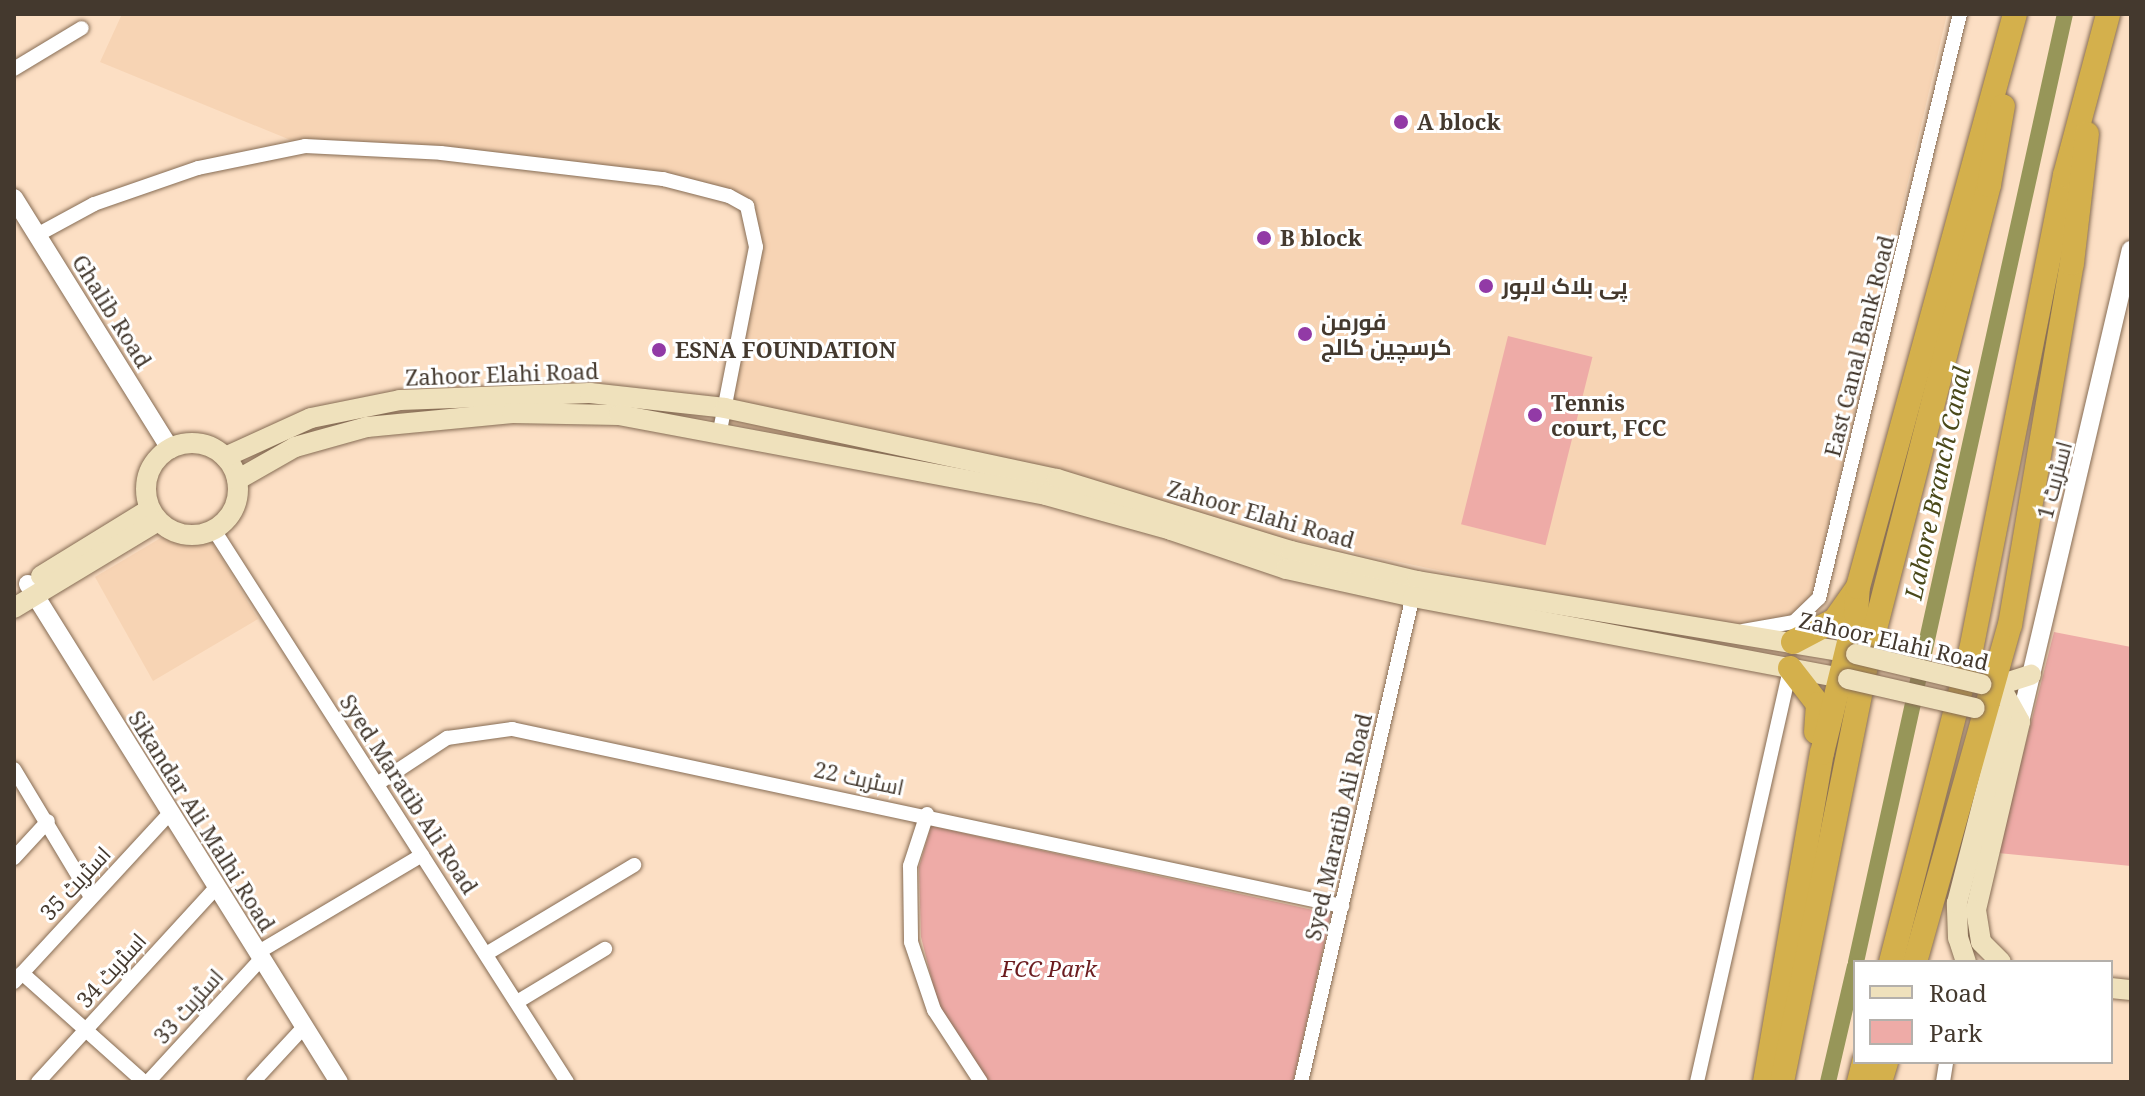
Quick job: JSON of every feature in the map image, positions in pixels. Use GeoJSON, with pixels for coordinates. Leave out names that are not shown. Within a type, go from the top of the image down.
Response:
{"type":"FeatureCollection","features":[{"type":"Feature","properties":{"kind":"highway"},"geometry":{"type":"LineString","coordinates":[[1765,1082],[1822,753],[1851,654],[1858,587],[2017,14]]}},
{"type":"Feature","properties":{"kind":"highway"},"geometry":{"type":"LineString","coordinates":[[1782,1082],[1866,664],[1989,185],[2017,14]]}},
{"type":"Feature","properties":{"kind":"highway"},"geometry":{"type":"LineString","coordinates":[[1892,960],[1971,650],[2065,175],[2089,100],[2108,14]]}},
{"type":"Feature","properties":{"kind":"highway"},"geometry":{"type":"LineString","coordinates":[[1916,960],[2024,550],[2072,263],[2089,100]]}},
{"type":"Feature","properties":{"kind":"highway"},"geometry":{"type":"LineString","coordinates":[[1793,642],[1835,620],[1858,587]]}},
{"type":"Feature","properties":{"kind":"highway"},"geometry":{"type":"LineString","coordinates":[[1790,668],[1818,704],[1815,738],[1822,753]]}},
{"type":"Feature","properties":{"kind":"main road","name":"Zahoor Elahi Road"},"geometry":{"type":"LineString","coordinates":[[225,457],[311,418],[400,400],[590,393],[725,408],[1057,479],[1415,589],[1844,679],[2014,704],[2020,722]]}},
{"type":"Feature","properties":{"kind":"main road","name":"Zahoor Elahi Road"},"geometry":{"type":"LineString","coordinates":[[237,480],[295,447],[409,420],[512,413],[619,415],[720,430],[1046,495],[1171,530],[1286,569],[1737,632],[1851,654],[1983,698]]}},
{"type":"Feature","properties":{"kind":"main road"},"geometry":{"type":"LineString","coordinates":[[199,444],[225,457],[237,480],[234,509],[214,530],[184,535],[154,515],[146,482],[170,449],[199,444]]}},
{"type":"Feature","properties":{"kind":"main road"},"geometry":{"type":"LineString","coordinates":[[14,608],[26,591],[154,515]]}},
{"type":"Feature","properties":{"kind":"main road"},"geometry":{"type":"LineString","coordinates":[[1965,960],[1958,938],[1957,903],[2002,728],[1998,716],[1983,698],[2031,675]]}},
{"type":"Feature","properties":{"kind":"main road"},"geometry":{"type":"LineString","coordinates":[[1999,960],[1981,942],[1976,910],[2020,722]]}},
{"type":"Feature","properties":{"kind":"street","name":"East Canal Bank Road"},"geometry":{"type":"LineString","coordinates":[[1737,632],[1794,622],[1819,598],[1960,14]]}},
{"type":"Feature","properties":{"kind":"street"},"geometry":{"type":"LineString","coordinates":[[14,69],[82,28]]}},
{"type":"Feature","properties":{"kind":"street"},"geometry":{"type":"LineString","coordinates":[[37,235],[94,204],[198,168],[305,146],[441,153],[663,179],[729,196],[747,206],[754,222],[756,247],[720,430]]}},
{"type":"Feature","properties":{"kind":"street","name":"Ghalib Road"},"geometry":{"type":"LineString","coordinates":[[14,198],[170,449]]}},
{"type":"Feature","properties":{"kind":"street","name":"اسٹریٹ 1"},"geometry":{"type":"LineString","coordinates":[[2020,722],[2131,250]]}},
{"type":"Feature","properties":{"kind":"street","name":"Syed Maratib Ali Road"},"geometry":{"type":"LineString","coordinates":[[214,530],[567,1082]]}},
{"type":"Feature","properties":{"kind":"street","name":"Syed Maratib Ali Road"},"geometry":{"type":"LineString","coordinates":[[1301,1082],[1415,589]]}},
{"type":"Feature","properties":{"kind":"street","name":"Sikandar Ali Malhi Road"},"geometry":{"type":"LineString","coordinates":[[26,591],[339,1082]]}},
{"type":"Feature","properties":{"kind":"street"},"geometry":{"type":"LineString","coordinates":[[1697,1082],[1790,668]]}},
{"type":"Feature","properties":{"kind":"street","name":"اسٹریٹ 22"},"geometry":{"type":"LineString","coordinates":[[377,784],[447,738],[512,729],[927,814],[1342,906]]}},
{"type":"Feature","properties":{"kind":"street"},"geometry":{"type":"LineString","coordinates":[[14,769],[91,897]]}},
{"type":"Feature","properties":{"kind":"street"},"geometry":{"type":"LineString","coordinates":[[927,814],[910,866],[911,942],[934,1010],[981,1082]]}},
{"type":"Feature","properties":{"kind":"street","name":"اسٹریٹ 35"},"geometry":{"type":"LineString","coordinates":[[18,978],[168,815]]}},
{"type":"Feature","properties":{"kind":"street"},"geometry":{"type":"LineString","coordinates":[[14,858],[48,821]]}},
{"type":"Feature","properties":{"kind":"street","name":"اسٹریٹ 33"},"geometry":{"type":"LineString","coordinates":[[146,1082],[259,956],[422,855]]}},
{"type":"Feature","properties":{"kind":"street"},"geometry":{"type":"LineString","coordinates":[[486,954],[634,865]]}},
{"type":"Feature","properties":{"kind":"street","name":"اسٹریٹ 34"},"geometry":{"type":"LineString","coordinates":[[38,1082],[215,889]]}},
{"type":"Feature","properties":{"kind":"street"},"geometry":{"type":"LineString","coordinates":[[517,1002],[605,949]]}},
{"type":"Feature","properties":{"kind":"street"},"geometry":{"type":"LineString","coordinates":[[18,978],[86,1030],[146,1082]]}},
{"type":"Feature","properties":{"kind":"street"},"geometry":{"type":"LineString","coordinates":[[253,1082],[304,1027]]}},
{"type":"Feature","properties":{"kind":"shaded area","name":"فورمن کرسچین کالج"},"geometry":{"type":"Polygon","coordinates":[[[122,14],[1947,14],[1800,645],[718,421],[756,247],[747,206],[663,179],[305,146],[100,62],[122,14]]]}},
{"type":"Feature","properties":{"kind":"shaded area"},"geometry":{"type":"Polygon","coordinates":[[[164,536],[212,542],[258,619],[153,681],[95,577],[164,536]]]}},
{"type":"Feature","properties":{"kind":"green space","name":"Tennis court, FCC"},"geometry":{"type":"Polygon","coordinates":[[[1508,336],[1592,357],[1545,545],[1461,524],[1508,336]]]}},
{"type":"Feature","properties":{"kind":"green space"},"geometry":{"type":"Polygon","coordinates":[[[2054,632],[2131,647],[2131,866],[1998,853],[2054,632]]]}},
{"type":"Feature","properties":{"kind":"green space","name":"FCC Park"},"geometry":{"type":"Polygon","coordinates":[[[931,826],[1331,914],[1293,1082],[987,1082],[957,1042],[936,997],[921,937],[919,867],[931,826]]]}},
{"type":"Feature","properties":{"kind":"waterway","name":"Lahore Branch Canal"},"geometry":{"type":"LineString","coordinates":[[1856,960],[2065,14]]}},
{"type":"Feature","properties":{"kind":"waterway","name":"Lahore Branch Canal"},"geometry":{"type":"LineString","coordinates":[[1828,1082],[1853,975]]}},
{"type":"Feature","properties":{"kind":"place","name":"A block"},"geometry":{"type":"Point","coordinates":[1401,122]}},
{"type":"Feature","properties":{"kind":"place","name":"B block"},"geometry":{"type":"Point","coordinates":[1264,238]}},
{"type":"Feature","properties":{"kind":"place","name":"پی بلاک لاہور"},"geometry":{"type":"Point","coordinates":[1486,286]}},
{"type":"Feature","properties":{"kind":"place","name":"فورمن کرسچین کالج"},"geometry":{"type":"Point","coordinates":[1305,334]}},
{"type":"Feature","properties":{"kind":"place","name":"ESNA FOUNDATION"},"geometry":{"type":"Point","coordinates":[659,350]}},
{"type":"Feature","properties":{"kind":"place","name":"Tennis court, FCC"},"geometry":{"type":"Point","coordinates":[1535,415]}}]}
